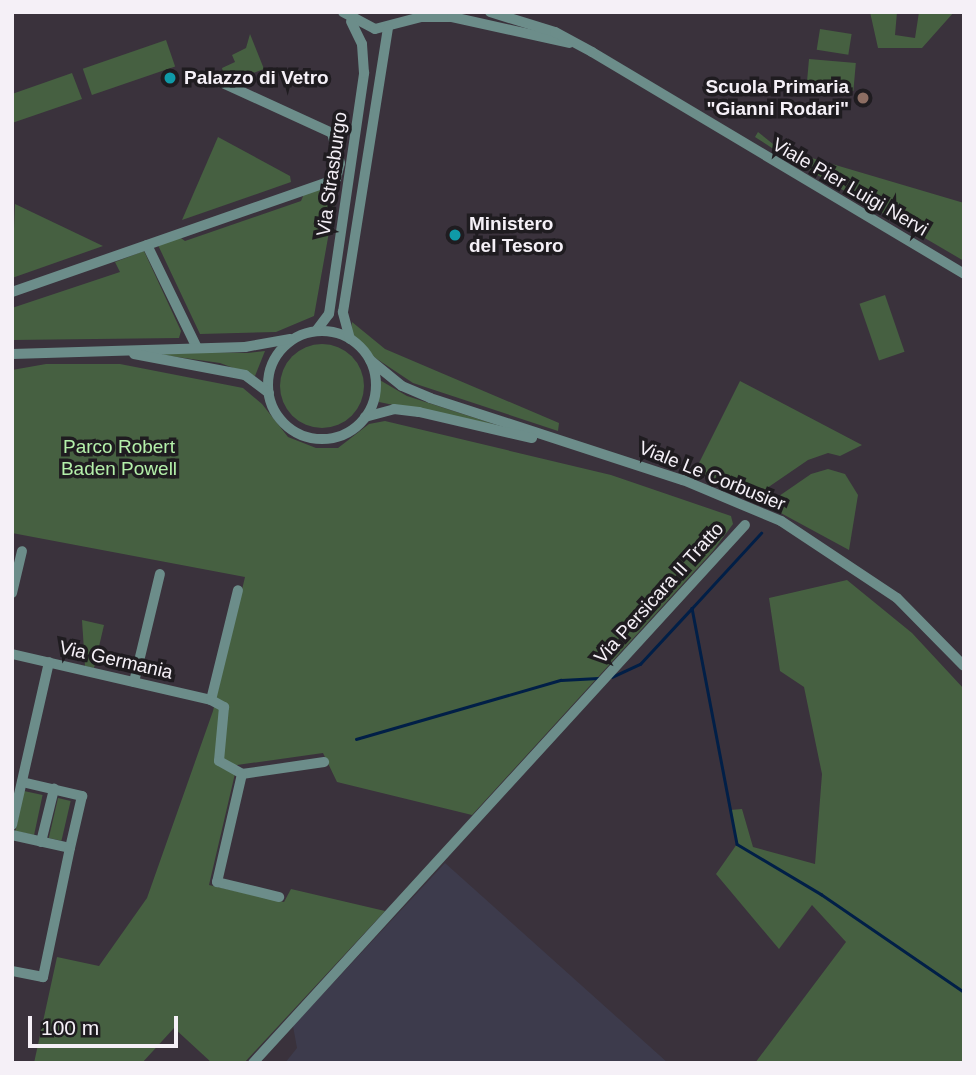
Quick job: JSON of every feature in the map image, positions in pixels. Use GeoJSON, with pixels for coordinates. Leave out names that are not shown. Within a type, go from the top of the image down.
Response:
{"type":"FeatureCollection","features":[{"type":"Feature","properties":{"kind":"street","name":"Viale Pier Luigi Nervi"},"geometry":{"type":"LineString","coordinates":[[404,21],[413,12]]}},
{"type":"Feature","properties":{"kind":"street","name":"Viale Pier Luigi Nervi"},"geometry":{"type":"LineString","coordinates":[[490,12],[555,32],[964,274]]}},
{"type":"Feature","properties":{"kind":"street"},"geometry":{"type":"LineString","coordinates":[[347,16],[375,29],[388,28]]}},
{"type":"Feature","properties":{"kind":"street","name":"Via Strasburgo"},"geometry":{"type":"LineString","coordinates":[[316,331],[329,314],[364,73],[362,44],[347,16]]}},
{"type":"Feature","properties":{"kind":"street","name":"Viale Pier Luigi Nervi"},"geometry":{"type":"LineString","coordinates":[[388,28],[404,21],[452,17],[575,44]]}},
{"type":"Feature","properties":{"kind":"street","name":"Via Strasburgo"},"geometry":{"type":"LineString","coordinates":[[350,339],[344,313],[388,28]]}},
{"type":"Feature","properties":{"kind":"street"},"geometry":{"type":"LineString","coordinates":[[12,292],[336,179],[340,163],[332,133],[225,84]]}},
{"type":"Feature","properties":{"kind":"street"},"geometry":{"type":"LineString","coordinates":[[147,245],[197,348]]}},
{"type":"Feature","properties":{"kind":"street"},"geometry":{"type":"LineString","coordinates":[[12,354],[97,349],[245,347],[316,331],[350,339]]}},
{"type":"Feature","properties":{"kind":"street"},"geometry":{"type":"LineString","coordinates":[[97,349],[236,372],[269,393],[274,361],[297,337]]}},
{"type":"Feature","properties":{"kind":"street","name":"Viale Le Corbusier"},"geometry":{"type":"LineString","coordinates":[[350,339],[370,360],[402,386],[430,398],[683,480],[781,521],[897,598],[964,666]]}},
{"type":"Feature","properties":{"kind":"street"},"geometry":{"type":"LineString","coordinates":[[365,418],[376,390],[370,360]]}},
{"type":"Feature","properties":{"kind":"street","name":"Viale Le Corbusier"},"geometry":{"type":"LineString","coordinates":[[269,393],[285,425],[318,439],[352,430],[365,418],[394,409],[567,444]]}},
{"type":"Feature","properties":{"kind":"street","name":"Via Persicara II Tratto"},"geometry":{"type":"LineString","coordinates":[[253,1063],[431,858],[610,673],[745,525]]}},
{"type":"Feature","properties":{"kind":"street"},"geometry":{"type":"LineString","coordinates":[[12,593],[22,551]]}},
{"type":"Feature","properties":{"kind":"street"},"geometry":{"type":"LineString","coordinates":[[134,682],[160,574]]}},
{"type":"Feature","properties":{"kind":"street"},"geometry":{"type":"LineString","coordinates":[[238,590],[211,700],[225,707],[219,761],[242,774],[324,761]]}},
{"type":"Feature","properties":{"kind":"street","name":"Via Germania"},"geometry":{"type":"LineString","coordinates":[[12,654],[211,700]]}},
{"type":"Feature","properties":{"kind":"street"},"geometry":{"type":"LineString","coordinates":[[12,825],[49,662]]}},
{"type":"Feature","properties":{"kind":"street"},"geometry":{"type":"LineString","coordinates":[[242,774],[217,882],[279,897]]}},
{"type":"Feature","properties":{"kind":"street"},"geometry":{"type":"LineString","coordinates":[[12,971],[43,977],[82,796],[22,782]]}},
{"type":"Feature","properties":{"kind":"street"},"geometry":{"type":"LineString","coordinates":[[41,842],[54,789]]}},
{"type":"Feature","properties":{"kind":"street"},"geometry":{"type":"LineString","coordinates":[[12,835],[70,848]]}},
{"type":"Feature","properties":{"kind":"shaded area"},"geometry":{"type":"Polygon","coordinates":[[[445,863],[668,1063],[285,1063],[297,1048],[293,1026],[445,863]]]}},
{"type":"Feature","properties":{"kind":"green space"},"geometry":{"type":"Polygon","coordinates":[[[870,12],[897,12],[895,35],[915,38],[919,12],[954,12],[922,48],[878,48],[870,12]]]}},
{"type":"Feature","properties":{"kind":"green space"},"geometry":{"type":"Polygon","coordinates":[[[820,29],[852,34],[848,55],[817,50],[820,29]]]}},
{"type":"Feature","properties":{"kind":"green space"},"geometry":{"type":"Polygon","coordinates":[[[250,34],[264,69],[245,76],[244,88],[225,80],[222,68],[235,62],[232,55],[246,48],[250,34]]]}},
{"type":"Feature","properties":{"kind":"green space"},"geometry":{"type":"Polygon","coordinates":[[[166,40],[175,66],[92,95],[83,69],[166,40]]]}},
{"type":"Feature","properties":{"kind":"green space"},"geometry":{"type":"Polygon","coordinates":[[[809,59],[856,63],[853,91],[807,87],[809,59]]]}},
{"type":"Feature","properties":{"kind":"green space"},"geometry":{"type":"Polygon","coordinates":[[[72,73],[82,99],[12,123],[12,94],[72,73]]]}},
{"type":"Feature","properties":{"kind":"green space"},"geometry":{"type":"Polygon","coordinates":[[[758,132],[778,148],[964,203],[964,261],[778,152],[755,137],[758,132]]]}},
{"type":"Feature","properties":{"kind":"green space"},"geometry":{"type":"Polygon","coordinates":[[[218,137],[290,176],[291,182],[182,220],[218,137]]]}},
{"type":"Feature","properties":{"kind":"green space"},"geometry":{"type":"Polygon","coordinates":[[[338,182],[314,316],[276,332],[200,334],[157,243],[178,236],[185,241],[301,201],[304,194],[338,182]]]}},
{"type":"Feature","properties":{"kind":"green space"},"geometry":{"type":"Polygon","coordinates":[[[15,204],[103,246],[12,278],[15,204]]]}},
{"type":"Feature","properties":{"kind":"green space"},"geometry":{"type":"Polygon","coordinates":[[[144,251],[181,331],[179,338],[12,340],[12,308],[120,272],[115,262],[144,251]]]}},
{"type":"Feature","properties":{"kind":"green space"},"geometry":{"type":"Polygon","coordinates":[[[885,295],[905,352],[879,361],[859,304],[885,295]]]}},
{"type":"Feature","properties":{"kind":"green space"},"geometry":{"type":"Polygon","coordinates":[[[352,322],[385,349],[559,423],[558,431],[413,383],[368,353],[351,332],[352,322]]]}},
{"type":"Feature","properties":{"kind":"green space"},"geometry":{"type":"Polygon","coordinates":[[[322,344],[338,347],[352,356],[361,370],[364,386],[361,402],[352,416],[338,425],[322,428],[306,425],[292,416],[283,402],[280,386],[283,370],[292,356],[306,347],[322,344]]]}},
{"type":"Feature","properties":{"kind":"green space"},"geometry":{"type":"Polygon","coordinates":[[[163,351],[265,351],[255,376],[220,363],[163,355],[163,351]]]}},
{"type":"Feature","properties":{"kind":"green space","name":"Parco Robert Baden Powell"},"geometry":{"type":"Polygon","coordinates":[[[46,364],[120,364],[243,388],[262,404],[288,437],[316,448],[338,448],[369,424],[385,421],[611,475],[731,516],[733,524],[713,551],[472,815],[337,782],[323,753],[237,765],[209,885],[284,902],[291,889],[385,911],[244,1063],[212,1063],[174,1028],[142,1063],[34,1063],[57,957],[99,966],[147,898],[213,711],[245,577],[12,533],[12,370],[46,364]]]}},
{"type":"Feature","properties":{"kind":"green space"},"geometry":{"type":"Polygon","coordinates":[[[378,379],[407,396],[509,429],[379,402],[378,379]]]}},
{"type":"Feature","properties":{"kind":"green space"},"geometry":{"type":"Polygon","coordinates":[[[740,381],[862,445],[840,456],[828,453],[808,460],[757,495],[695,471],[740,381]]]}},
{"type":"Feature","properties":{"kind":"green space"},"geometry":{"type":"Polygon","coordinates":[[[828,469],[845,474],[858,495],[849,550],[766,505],[811,474],[828,469]]]}},
{"type":"Feature","properties":{"kind":"green space"},"geometry":{"type":"Polygon","coordinates":[[[847,580],[912,633],[964,689],[964,1063],[755,1063],[846,942],[812,905],[779,949],[716,874],[737,844],[730,810],[742,809],[753,847],[815,864],[822,774],[804,687],[780,671],[769,598],[847,580]]]}},
{"type":"Feature","properties":{"kind":"green space"},"geometry":{"type":"Polygon","coordinates":[[[82,620],[104,625],[94,668],[85,666],[82,620]]]}},
{"type":"Feature","properties":{"kind":"green space"},"geometry":{"type":"Polygon","coordinates":[[[24,791],[43,795],[34,835],[15,831],[24,791]]]}},
{"type":"Feature","properties":{"kind":"green space"},"geometry":{"type":"Polygon","coordinates":[[[58,798],[71,801],[61,841],[49,838],[58,798]]]}},
{"type":"Feature","properties":{"kind":"waterway"},"geometry":{"type":"LineString","coordinates":[[692,608],[761,533]]}},
{"type":"Feature","properties":{"kind":"waterway"},"geometry":{"type":"LineString","coordinates":[[612,677],[640,664],[692,608],[737,844],[821,894],[964,992]]}},
{"type":"Feature","properties":{"kind":"waterway"},"geometry":{"type":"LineString","coordinates":[[356,739],[561,680],[598,678]]}},
{"type":"Feature","properties":{"kind":"place","name":"Palazzo di Vetro"},"geometry":{"type":"Point","coordinates":[170,78]}},
{"type":"Feature","properties":{"kind":"place","name":"Scuola Primaria \"Gianni Rodari\""},"geometry":{"type":"Point","coordinates":[863,98]}},
{"type":"Feature","properties":{"kind":"place","name":"Ministero del Tesoro"},"geometry":{"type":"Point","coordinates":[455,235]}}]}
